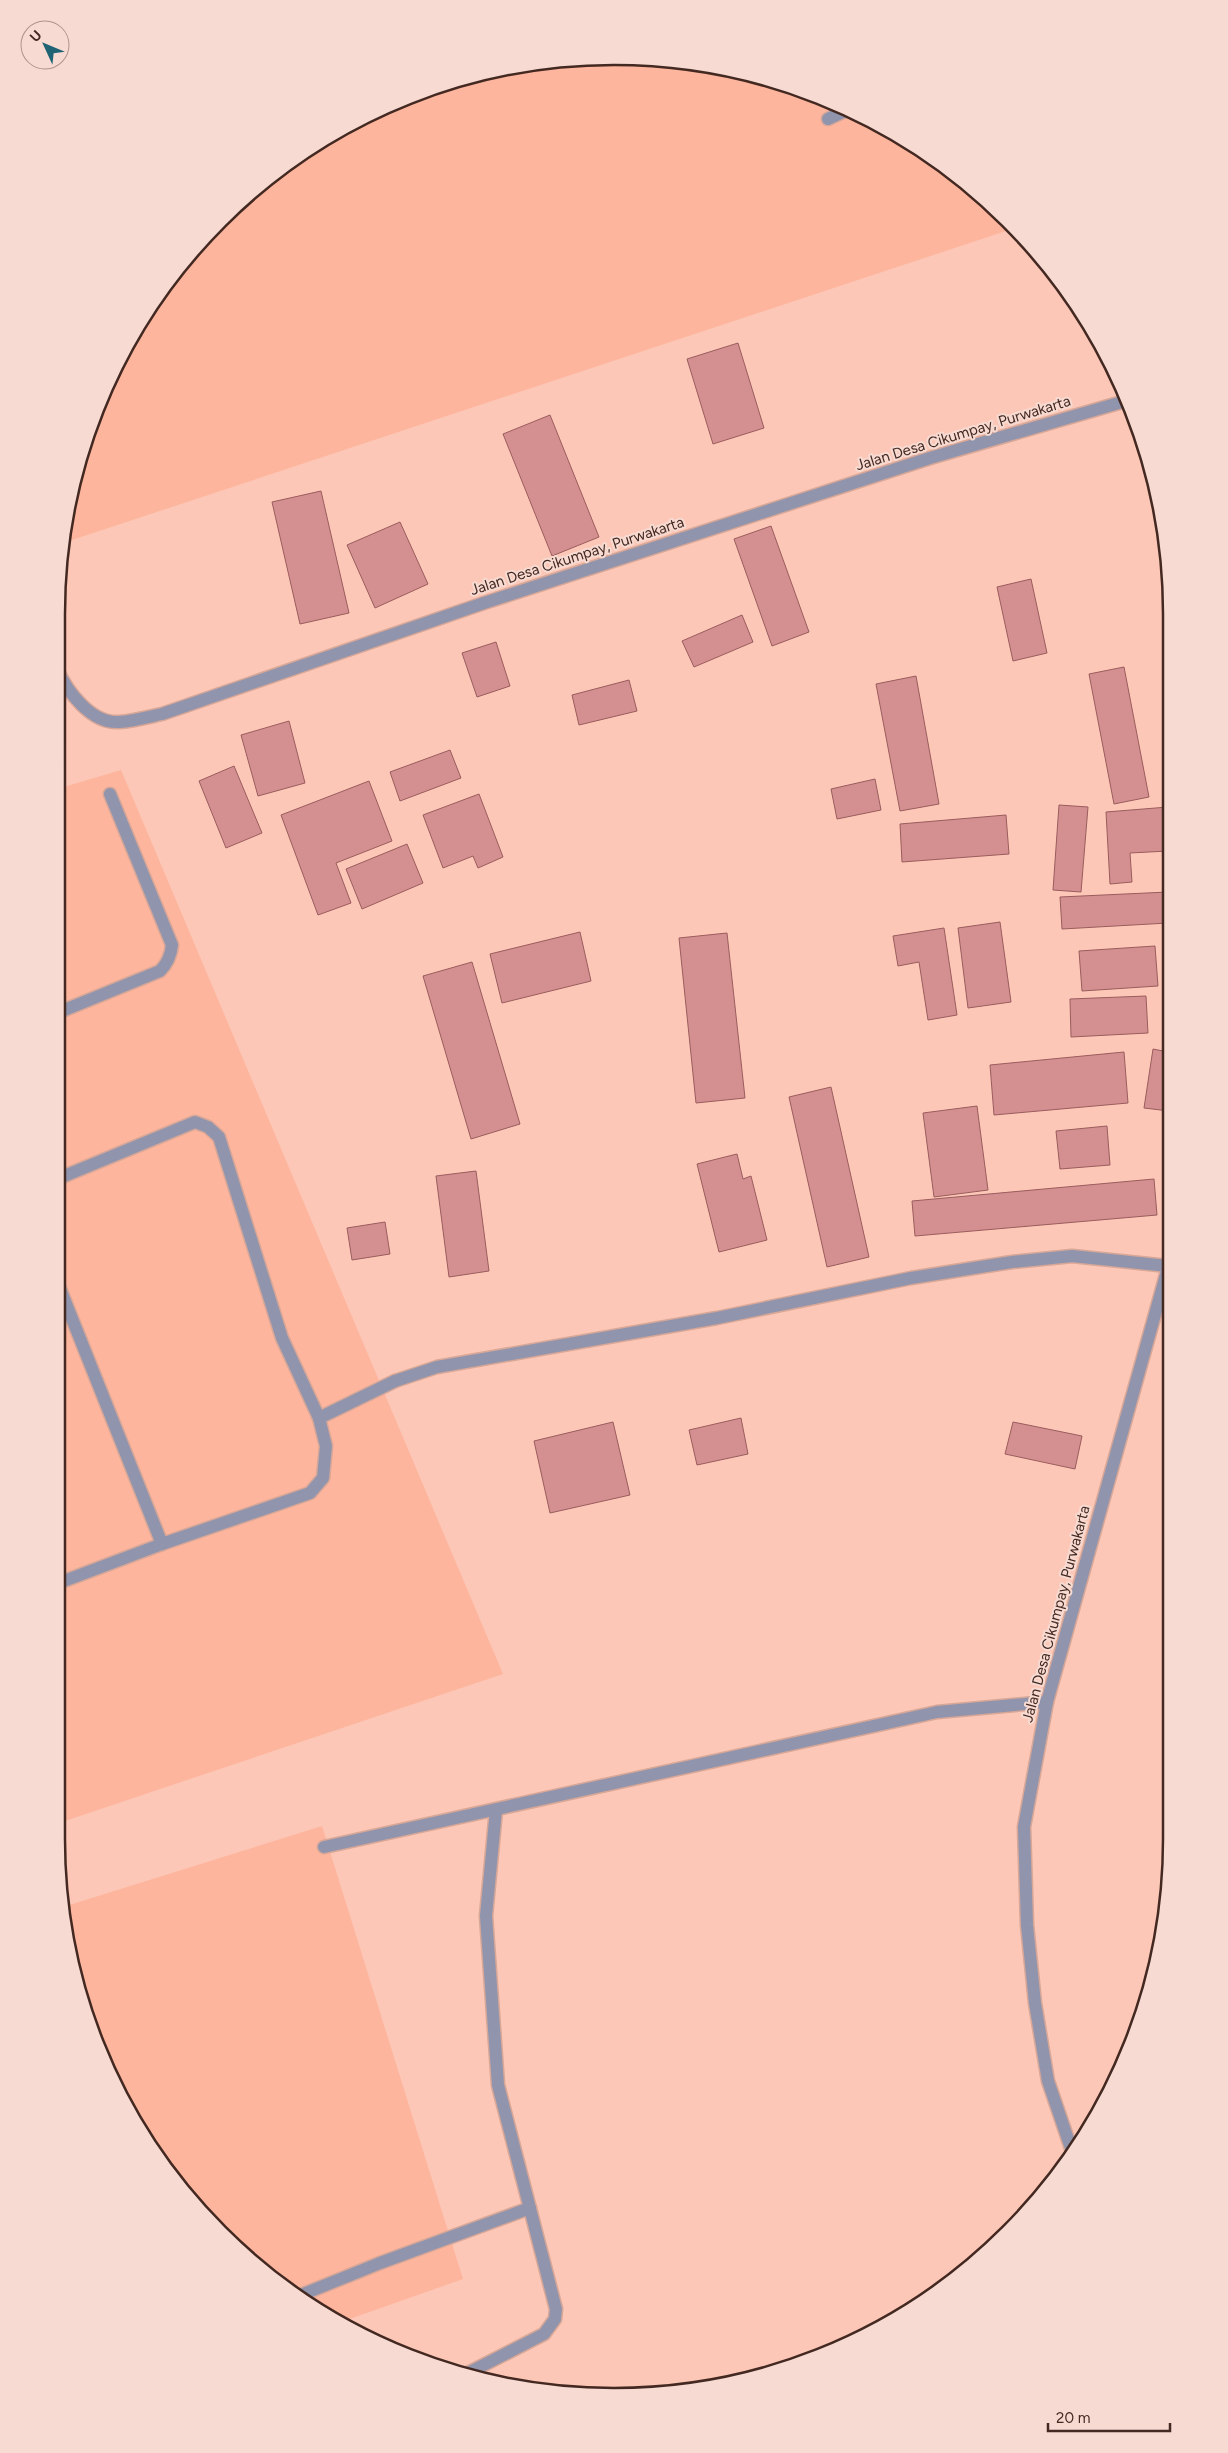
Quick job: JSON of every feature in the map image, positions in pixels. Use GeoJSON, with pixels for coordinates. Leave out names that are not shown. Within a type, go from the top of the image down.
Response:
{"type":"FeatureCollection","features":[{"type":"Feature","properties":{"kind":"street"},"geometry":{"type":"LineString","coordinates":[[828,119],[839,114]]}},
{"type":"Feature","properties":{"kind":"street","name":"Jalan Desa Cikumpay, Purwakarta"},"geometry":{"type":"LineString","coordinates":[[65,687],[98,718],[117,722],[162,714],[484,603],[930,458],[1120,403]]}},
{"type":"Feature","properties":{"kind":"street"},"geometry":{"type":"LineString","coordinates":[[65,1010],[160,971],[165,966],[171,952],[172,945],[110,794]]}},
{"type":"Feature","properties":{"kind":"street"},"geometry":{"type":"LineString","coordinates":[[65,1175],[195,1122],[208,1127],[219,1138],[282,1338],[319,1418],[326,1446],[324,1478],[310,1493],[162,1544],[65,1581]]}},
{"type":"Feature","properties":{"kind":"street"},"geometry":{"type":"LineString","coordinates":[[319,1418],[395,1381],[437,1368],[717,1318],[911,1278],[1012,1262],[1072,1256],[1163,1264]]}},
{"type":"Feature","properties":{"kind":"street","name":"Jalan Desa Cikumpay, Purwakarta"},"geometry":{"type":"LineString","coordinates":[[1070,2144],[1048,2081],[1035,2003],[1027,1925],[1024,1827],[1047,1702],[1163,1286]]}},
{"type":"Feature","properties":{"kind":"street"},"geometry":{"type":"LineString","coordinates":[[65,1301],[162,1544]]}},
{"type":"Feature","properties":{"kind":"street"},"geometry":{"type":"LineString","coordinates":[[324,1847],[937,1712],[1047,1702]]}},
{"type":"Feature","properties":{"kind":"street"},"geometry":{"type":"LineString","coordinates":[[475,2370],[544,2334],[555,2319],[555,2304],[498,2085],[486,1916],[496,1810]]}},
{"type":"Feature","properties":{"kind":"street"},"geometry":{"type":"LineString","coordinates":[[306,2293],[380,2263],[530,2208]]}},
{"type":"Feature","properties":{"kind":"shaded area"},"geometry":{"type":"Polygon","coordinates":[[[578,66],[650,66],[686,70],[756,84],[824,107],[889,139],[948,178],[976,201],[1007,231],[70,541],[84,472],[107,404],[139,339],[178,280],[201,252],[252,201],[309,158],[371,122],[438,94],[507,76],[578,66]]]}},
{"type":"Feature","properties":{"kind":"shaded area"},"geometry":{"type":"Polygon","coordinates":[[[121,770],[503,1674],[65,1821],[65,787],[121,770]]]}},
{"type":"Feature","properties":{"kind":"shaded area"},"geometry":{"type":"Polygon","coordinates":[[[322,1826],[463,2279],[349,2319],[280,2275],[252,2252],[201,2201],[178,2173],[139,2114],[122,2082],[94,2015],[76,1946],[69,1905],[322,1826]]]}},
{"type":"Feature","properties":{"kind":"building"},"geometry":{"type":"Polygon","coordinates":[[[738,343],[764,428],[713,444],[687,359],[738,343]]]}},
{"type":"Feature","properties":{"kind":"building"},"geometry":{"type":"Polygon","coordinates":[[[550,415],[599,537],[552,556],[503,434],[550,415]]]}},
{"type":"Feature","properties":{"kind":"building"},"geometry":{"type":"Polygon","coordinates":[[[321,491],[349,613],[300,624],[272,502],[321,491]]]}},
{"type":"Feature","properties":{"kind":"building"},"geometry":{"type":"Polygon","coordinates":[[[400,522],[428,584],[375,608],[347,545],[400,522]]]}},
{"type":"Feature","properties":{"kind":"building"},"geometry":{"type":"Polygon","coordinates":[[[771,526],[809,632],[772,646],[734,539],[771,526]]]}},
{"type":"Feature","properties":{"kind":"building"},"geometry":{"type":"Polygon","coordinates":[[[1031,579],[1047,653],[1013,661],[997,587],[1031,579]]]}},
{"type":"Feature","properties":{"kind":"building"},"geometry":{"type":"Polygon","coordinates":[[[742,615],[753,642],[694,667],[682,641],[742,615]]]}},
{"type":"Feature","properties":{"kind":"building"},"geometry":{"type":"Polygon","coordinates":[[[496,642],[510,686],[477,697],[462,653],[496,642]]]}},
{"type":"Feature","properties":{"kind":"building"},"geometry":{"type":"Polygon","coordinates":[[[1124,667],[1149,797],[1114,804],[1089,674],[1124,667]]]}},
{"type":"Feature","properties":{"kind":"building"},"geometry":{"type":"Polygon","coordinates":[[[916,676],[939,804],[900,811],[876,684],[916,676]]]}},
{"type":"Feature","properties":{"kind":"building"},"geometry":{"type":"Polygon","coordinates":[[[629,680],[637,711],[579,725],[572,695],[629,680]]]}},
{"type":"Feature","properties":{"kind":"building"},"geometry":{"type":"Polygon","coordinates":[[[289,721],[305,783],[258,796],[241,735],[289,721]]]}},
{"type":"Feature","properties":{"kind":"building"},"geometry":{"type":"Polygon","coordinates":[[[450,750],[461,778],[400,801],[390,772],[450,750]]]}},
{"type":"Feature","properties":{"kind":"building"},"geometry":{"type":"Polygon","coordinates":[[[234,766],[262,833],[226,848],[199,781],[234,766]]]}},
{"type":"Feature","properties":{"kind":"building"},"geometry":{"type":"Polygon","coordinates":[[[875,779],[881,810],[837,819],[831,789],[875,779]]]}},
{"type":"Feature","properties":{"kind":"building"},"geometry":{"type":"Polygon","coordinates":[[[369,781],[392,841],[336,863],[351,903],[318,915],[281,815],[369,781]]]}},
{"type":"Feature","properties":{"kind":"building"},"geometry":{"type":"Polygon","coordinates":[[[479,794],[503,857],[478,868],[473,856],[443,868],[423,815],[479,794]]]}},
{"type":"Feature","properties":{"kind":"building"},"geometry":{"type":"Polygon","coordinates":[[[1059,805],[1088,807],[1081,892],[1053,890],[1059,805]]]}},
{"type":"Feature","properties":{"kind":"building"},"geometry":{"type":"Polygon","coordinates":[[[1163,807],[1163,851],[1130,853],[1132,882],[1110,884],[1106,812],[1163,807]]]}},
{"type":"Feature","properties":{"kind":"building"},"geometry":{"type":"Polygon","coordinates":[[[1006,815],[1009,854],[902,862],[900,824],[1006,815]]]}},
{"type":"Feature","properties":{"kind":"building"},"geometry":{"type":"Polygon","coordinates":[[[407,844],[423,883],[362,909],[346,869],[407,844]]]}},
{"type":"Feature","properties":{"kind":"building"},"geometry":{"type":"Polygon","coordinates":[[[1163,892],[1163,923],[1062,929],[1060,897],[1163,892]]]}},
{"type":"Feature","properties":{"kind":"building"},"geometry":{"type":"Polygon","coordinates":[[[1000,922],[1011,1002],[968,1008],[958,928],[1000,922]]]}},
{"type":"Feature","properties":{"kind":"building"},"geometry":{"type":"Polygon","coordinates":[[[944,928],[957,1015],[928,1020],[919,962],[898,966],[893,936],[944,928]]]}},
{"type":"Feature","properties":{"kind":"building"},"geometry":{"type":"Polygon","coordinates":[[[580,932],[591,981],[502,1003],[490,954],[580,932]]]}},
{"type":"Feature","properties":{"kind":"building"},"geometry":{"type":"Polygon","coordinates":[[[727,933],[745,1098],[696,1103],[679,938],[727,933]]]}},
{"type":"Feature","properties":{"kind":"building"},"geometry":{"type":"Polygon","coordinates":[[[1155,946],[1158,986],[1082,991],[1079,951],[1155,946]]]}},
{"type":"Feature","properties":{"kind":"building"},"geometry":{"type":"Polygon","coordinates":[[[472,962],[520,1124],[471,1139],[423,976],[472,962]]]}},
{"type":"Feature","properties":{"kind":"building"},"geometry":{"type":"Polygon","coordinates":[[[1146,996],[1148,1033],[1071,1037],[1070,999],[1146,996]]]}},
{"type":"Feature","properties":{"kind":"building"},"geometry":{"type":"Polygon","coordinates":[[[1153,1049],[1163,1051],[1163,1110],[1144,1108],[1153,1049]]]}},
{"type":"Feature","properties":{"kind":"building"},"geometry":{"type":"Polygon","coordinates":[[[1124,1052],[1128,1103],[994,1115],[990,1065],[1124,1052]]]}},
{"type":"Feature","properties":{"kind":"building"},"geometry":{"type":"Polygon","coordinates":[[[831,1087],[869,1257],[827,1267],[789,1097],[831,1087]]]}},
{"type":"Feature","properties":{"kind":"building"},"geometry":{"type":"Polygon","coordinates":[[[977,1106],[988,1190],[934,1197],[923,1113],[977,1106]]]}},
{"type":"Feature","properties":{"kind":"building"},"geometry":{"type":"Polygon","coordinates":[[[1107,1126],[1110,1165],[1060,1169],[1056,1131],[1107,1126]]]}},
{"type":"Feature","properties":{"kind":"building"},"geometry":{"type":"Polygon","coordinates":[[[737,1154],[743,1179],[751,1176],[767,1240],[719,1252],[697,1164],[737,1154]]]}},
{"type":"Feature","properties":{"kind":"building"},"geometry":{"type":"Polygon","coordinates":[[[476,1171],[489,1271],[449,1277],[436,1176],[476,1171]]]}},
{"type":"Feature","properties":{"kind":"building"},"geometry":{"type":"Polygon","coordinates":[[[1154,1179],[1157,1215],[915,1236],[912,1201],[1154,1179]]]}},
{"type":"Feature","properties":{"kind":"building"},"geometry":{"type":"Polygon","coordinates":[[[385,1222],[390,1254],[352,1260],[347,1228],[385,1222]]]}},
{"type":"Feature","properties":{"kind":"building"},"geometry":{"type":"Polygon","coordinates":[[[741,1418],[748,1454],[697,1465],[689,1430],[741,1418]]]}},
{"type":"Feature","properties":{"kind":"building"},"geometry":{"type":"Polygon","coordinates":[[[613,1422],[630,1495],[550,1513],[534,1441],[613,1422]]]}},
{"type":"Feature","properties":{"kind":"building"},"geometry":{"type":"Polygon","coordinates":[[[1013,1422],[1082,1436],[1075,1469],[1005,1454],[1013,1422]]]}}]}
